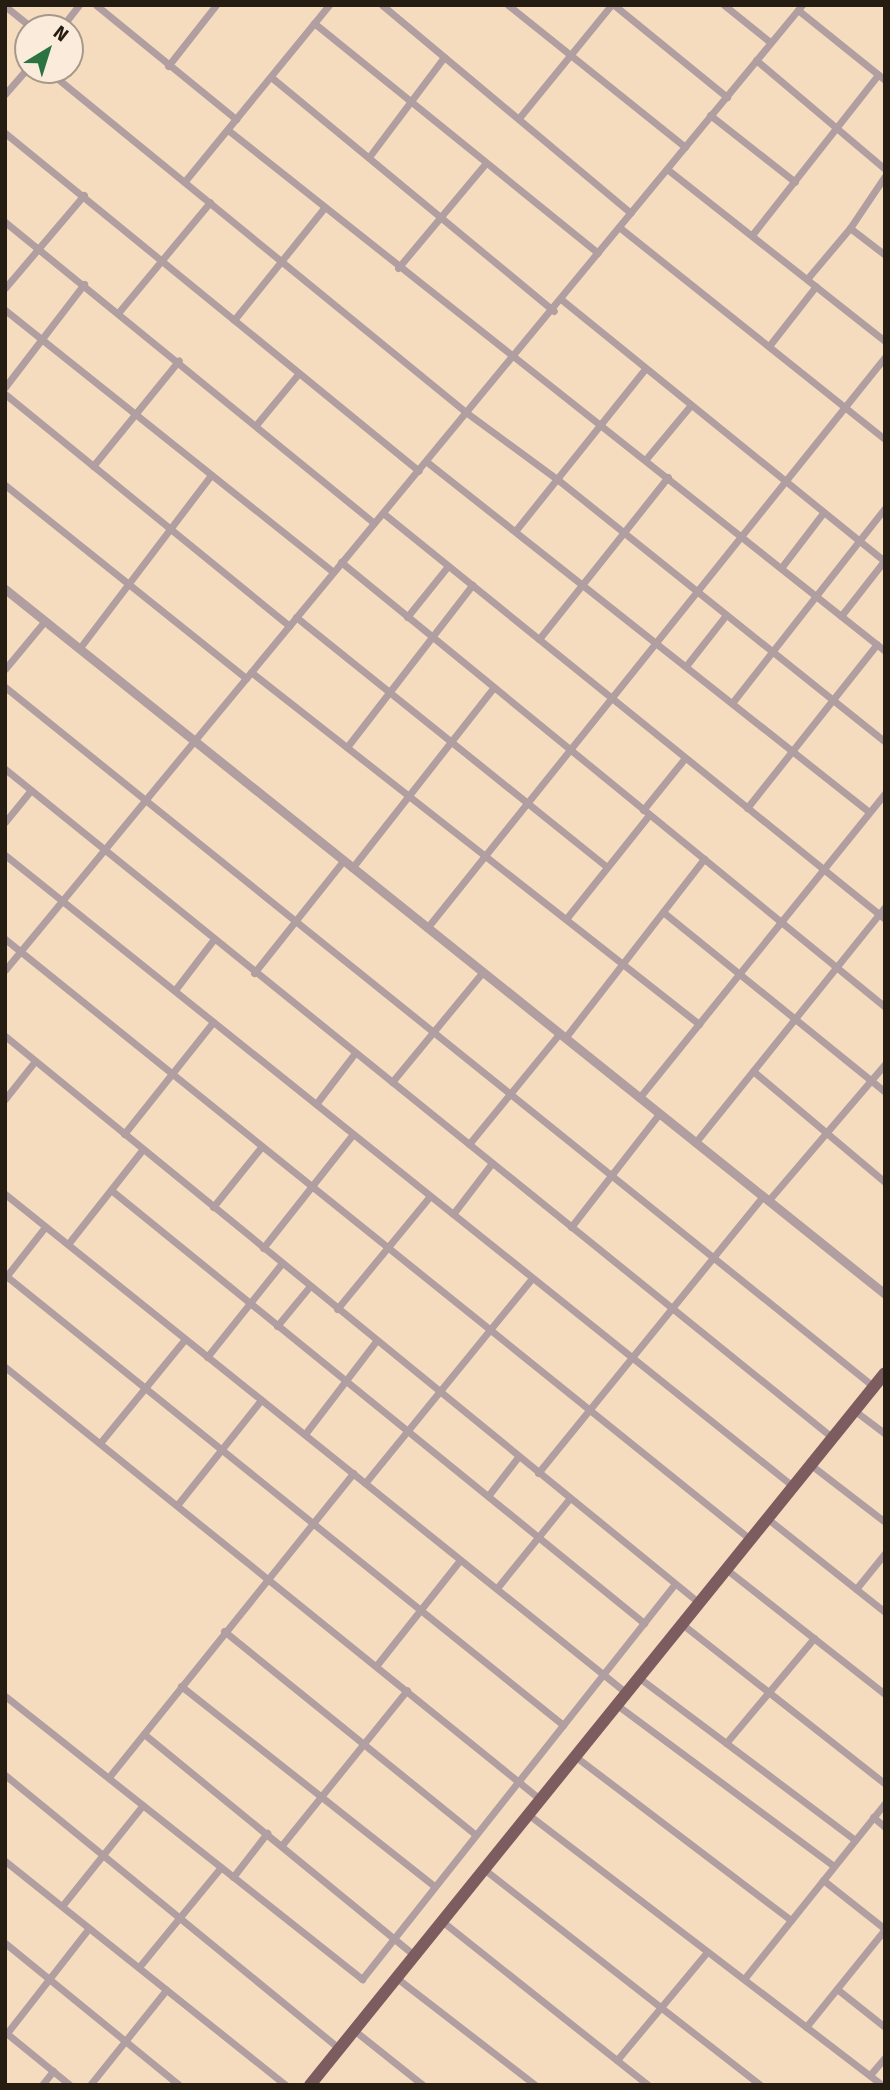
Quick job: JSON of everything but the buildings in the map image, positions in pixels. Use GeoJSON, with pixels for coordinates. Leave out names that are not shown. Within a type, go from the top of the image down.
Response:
{"type":"FeatureCollection","features":[{"type":"Feature","properties":{"kind":"highway"},"geometry":{"type":"LineString","coordinates":[[312,2084],[576,1757],[625,1692],[885,1373]]}},
{"type":"Feature","properties":{"kind":"street"},"geometry":{"type":"LineString","coordinates":[[96,5],[236,119]]}},
{"type":"Feature","properties":{"kind":"street"},"geometry":{"type":"LineString","coordinates":[[168,66],[216,5]]}},
{"type":"Feature","properties":{"kind":"street"},"geometry":{"type":"LineString","coordinates":[[185,181],[328,5]]}},
{"type":"Feature","properties":{"kind":"street"},"geometry":{"type":"LineString","coordinates":[[382,5],[631,213]]}},
{"type":"Feature","properties":{"kind":"street"},"geometry":{"type":"LineString","coordinates":[[508,5],[685,147]]}},
{"type":"Feature","properties":{"kind":"street"},"geometry":{"type":"LineString","coordinates":[[519,118],[612,5],[727,96]]}},
{"type":"Feature","properties":{"kind":"street"},"geometry":{"type":"LineString","coordinates":[[724,5],[770,42]]}},
{"type":"Feature","properties":{"kind":"street"},"geometry":{"type":"LineString","coordinates":[[5,970],[195,743],[341,562],[554,310],[710,115],[800,8],[885,80]]}},
{"type":"Feature","properties":{"kind":"street"},"geometry":{"type":"LineString","coordinates":[[314,23],[598,253]]}},
{"type":"Feature","properties":{"kind":"street"},"geometry":{"type":"LineString","coordinates":[[369,157],[444,57]]}},
{"type":"Feature","properties":{"kind":"street"},"geometry":{"type":"LineString","coordinates":[[756,60],[885,169]]}},
{"type":"Feature","properties":{"kind":"street"},"geometry":{"type":"LineString","coordinates":[[752,235],[878,75]]}},
{"type":"Feature","properties":{"kind":"street"},"geometry":{"type":"LineString","coordinates":[[271,76],[554,310]]}},
{"type":"Feature","properties":{"kind":"street"},"geometry":{"type":"LineString","coordinates":[[64,84],[467,413],[557,479],[885,742]]}},
{"type":"Feature","properties":{"kind":"street"},"geometry":{"type":"LineString","coordinates":[[710,115],[795,182]]}},
{"type":"Feature","properties":{"kind":"street"},"geometry":{"type":"LineString","coordinates":[[228,130],[398,268],[601,424],[885,651]]}},
{"type":"Feature","properties":{"kind":"street"},"geometry":{"type":"LineString","coordinates":[[5,133],[419,471]]}},
{"type":"Feature","properties":{"kind":"street"},"geometry":{"type":"LineString","coordinates":[[398,268],[485,164]]}},
{"type":"Feature","properties":{"kind":"street"},"geometry":{"type":"LineString","coordinates":[[667,169],[885,341]]}},
{"type":"Feature","properties":{"kind":"street"},"geometry":{"type":"LineString","coordinates":[[807,279],[850,228],[885,176]]}},
{"type":"Feature","properties":{"kind":"street"},"geometry":{"type":"LineString","coordinates":[[5,288],[84,195]]}},
{"type":"Feature","properties":{"kind":"street"},"geometry":{"type":"LineString","coordinates":[[118,313],[211,202]]}},
{"type":"Feature","properties":{"kind":"street"},"geometry":{"type":"LineString","coordinates":[[234,320],[324,208]]}},
{"type":"Feature","properties":{"kind":"street"},"geometry":{"type":"LineString","coordinates":[[5,222],[179,360],[374,523]]}},
{"type":"Feature","properties":{"kind":"street"},"geometry":{"type":"LineString","coordinates":[[620,227],[885,439]]}},
{"type":"Feature","properties":{"kind":"street"},"geometry":{"type":"LineString","coordinates":[[850,228],[885,255]]}},
{"type":"Feature","properties":{"kind":"street"},"geometry":{"type":"LineString","coordinates":[[5,387],[84,284]]}},
{"type":"Feature","properties":{"kind":"street"},"geometry":{"type":"LineString","coordinates":[[769,346],[816,286]]}},
{"type":"Feature","properties":{"kind":"street"},"geometry":{"type":"LineString","coordinates":[[562,300],[644,370],[884,561],[841,616]]}},
{"type":"Feature","properties":{"kind":"street"},"geometry":{"type":"LineString","coordinates":[[5,310],[333,572]]}},
{"type":"Feature","properties":{"kind":"street"},"geometry":{"type":"LineString","coordinates":[[427,928],[885,357]]}},
{"type":"Feature","properties":{"kind":"street"},"geometry":{"type":"LineString","coordinates":[[93,466],[179,360]]}},
{"type":"Feature","properties":{"kind":"street"},"geometry":{"type":"LineString","coordinates":[[516,530],[644,370]]}},
{"type":"Feature","properties":{"kind":"street"},"geometry":{"type":"LineString","coordinates":[[256,425],[299,373]]}},
{"type":"Feature","properties":{"kind":"street"},"geometry":{"type":"LineString","coordinates":[[5,394],[289,626]]}},
{"type":"Feature","properties":{"kind":"street"},"geometry":{"type":"LineString","coordinates":[[646,460],[690,406]]}},
{"type":"Feature","properties":{"kind":"street"},"geometry":{"type":"LineString","coordinates":[[427,462],[869,812]]}},
{"type":"Feature","properties":{"kind":"street"},"geometry":{"type":"LineString","coordinates":[[79,649],[211,475]]}},
{"type":"Feature","properties":{"kind":"street"},"geometry":{"type":"LineString","coordinates":[[538,639],[668,477]]}},
{"type":"Feature","properties":{"kind":"street"},"geometry":{"type":"LineString","coordinates":[[5,485],[129,586],[347,747],[699,1024]]}},
{"type":"Feature","properties":{"kind":"street"},"geometry":{"type":"LineString","coordinates":[[732,703],[814,594],[885,508]]}},
{"type":"Feature","properties":{"kind":"street"},"geometry":{"type":"LineString","coordinates":[[383,513],[882,917]]}},
{"type":"Feature","properties":{"kind":"street"},"geometry":{"type":"LineString","coordinates":[[781,568],[823,513]]}},
{"type":"Feature","properties":{"kind":"street"},"geometry":{"type":"LineString","coordinates":[[341,562],[885,1007]]}},
{"type":"Feature","properties":{"kind":"street"},"geometry":{"type":"LineString","coordinates":[[407,617],[448,566]]}},
{"type":"Feature","properties":{"kind":"street"},"geometry":{"type":"LineString","coordinates":[[347,747],[472,585]]}},
{"type":"Feature","properties":{"kind":"street"},"geometry":{"type":"LineString","coordinates":[[5,589],[885,1294]]}},
{"type":"Feature","properties":{"kind":"street"},"geometry":{"type":"LineString","coordinates":[[686,666],[726,615]]}},
{"type":"Feature","properties":{"kind":"street"},"geometry":{"type":"LineString","coordinates":[[296,617],[606,866]]}},
{"type":"Feature","properties":{"kind":"street"},"geometry":{"type":"LineString","coordinates":[[5,669],[44,622]]}},
{"type":"Feature","properties":{"kind":"street"},"geometry":{"type":"LineString","coordinates":[[747,808],[877,644]]}},
{"type":"Feature","properties":{"kind":"street"},"geometry":{"type":"LineString","coordinates":[[5,687],[874,1387]]}},
{"type":"Feature","properties":{"kind":"street"},"geometry":{"type":"LineString","coordinates":[[352,868],[449,741],[494,688]]}},
{"type":"Feature","properties":{"kind":"street"},"geometry":{"type":"LineString","coordinates":[[566,919],[685,758]]}},
{"type":"Feature","properties":{"kind":"street"},"geometry":{"type":"LineString","coordinates":[[5,769],[254,973],[833,1438]]}},
{"type":"Feature","properties":{"kind":"street"},"geometry":{"type":"LineString","coordinates":[[5,822],[31,790]]}},
{"type":"Feature","properties":{"kind":"street"},"geometry":{"type":"LineString","coordinates":[[639,1098],[885,793]]}},
{"type":"Feature","properties":{"kind":"street"},"geometry":{"type":"LineString","coordinates":[[5,855],[794,1487]]}},
{"type":"Feature","properties":{"kind":"street"},"geometry":{"type":"LineString","coordinates":[[469,1144],[623,964],[704,859]]}},
{"type":"Feature","properties":{"kind":"street"},"geometry":{"type":"LineString","coordinates":[[254,973],[343,861]]}},
{"type":"Feature","properties":{"kind":"street"},"geometry":{"type":"LineString","coordinates":[[695,1143],[836,968],[882,917],[885,907]]}},
{"type":"Feature","properties":{"kind":"street"},"geometry":{"type":"LineString","coordinates":[[663,912],[885,1092]]}},
{"type":"Feature","properties":{"kind":"street"},"geometry":{"type":"LineString","coordinates":[[5,939],[750,1539]]}},
{"type":"Feature","properties":{"kind":"street"},"geometry":{"type":"LineString","coordinates":[[175,990],[214,939]]}},
{"type":"Feature","properties":{"kind":"street"},"geometry":{"type":"LineString","coordinates":[[393,1082],[482,973]]}},
{"type":"Feature","properties":{"kind":"street"},"geometry":{"type":"LineString","coordinates":[[124,1134],[213,1021]]}},
{"type":"Feature","properties":{"kind":"street"},"geometry":{"type":"LineString","coordinates":[[5,1036],[698,1602]]}},
{"type":"Feature","properties":{"kind":"street"},"geometry":{"type":"LineString","coordinates":[[316,1104],[355,1053]]}},
{"type":"Feature","properties":{"kind":"street"},"geometry":{"type":"LineString","coordinates":[[5,1099],[35,1061]]}},
{"type":"Feature","properties":{"kind":"street"},"geometry":{"type":"LineString","coordinates":[[538,1474],[712,1258],[885,1064]]}},
{"type":"Feature","properties":{"kind":"street"},"geometry":{"type":"LineString","coordinates":[[753,1071],[885,1182]]}},
{"type":"Feature","properties":{"kind":"street"},"geometry":{"type":"LineString","coordinates":[[571,1227],[659,1114]]}},
{"type":"Feature","properties":{"kind":"street"},"geometry":{"type":"LineString","coordinates":[[263,1248],[353,1134]]}},
{"type":"Feature","properties":{"kind":"street"},"geometry":{"type":"LineString","coordinates":[[213,1207],[261,1146]]}},
{"type":"Feature","properties":{"kind":"street"},"geometry":{"type":"LineString","coordinates":[[68,1244],[143,1149]]}},
{"type":"Feature","properties":{"kind":"street"},"geometry":{"type":"LineString","coordinates":[[453,1214],[492,1163]]}},
{"type":"Feature","properties":{"kind":"street"},"geometry":{"type":"LineString","coordinates":[[111,1190],[344,1383],[644,1623]]}},
{"type":"Feature","properties":{"kind":"street"},"geometry":{"type":"LineString","coordinates":[[5,1194],[625,1692]]}},
{"type":"Feature","properties":{"kind":"street"},"geometry":{"type":"LineString","coordinates":[[337,1309],[430,1196]]}},
{"type":"Feature","properties":{"kind":"street"},"geometry":{"type":"LineString","coordinates":[[46,1227],[6,1276],[563,1725]]}},
{"type":"Feature","properties":{"kind":"street"},"geometry":{"type":"LineString","coordinates":[[207,1357],[248,1302],[282,1263]]}},
{"type":"Feature","properties":{"kind":"street"},"geometry":{"type":"LineString","coordinates":[[365,1483],[532,1278]]}},
{"type":"Feature","properties":{"kind":"street"},"geometry":{"type":"LineString","coordinates":[[277,1326],[310,1286]]}},
{"type":"Feature","properties":{"kind":"street"},"geometry":{"type":"LineString","coordinates":[[100,1443],[185,1339]]}},
{"type":"Feature","properties":{"kind":"street"},"geometry":{"type":"LineString","coordinates":[[305,1434],[376,1341]]}},
{"type":"Feature","properties":{"kind":"street"},"geometry":{"type":"LineString","coordinates":[[5,1367],[268,1576],[541,1800]]}},
{"type":"Feature","properties":{"kind":"street"},"geometry":{"type":"LineString","coordinates":[[178,1504],[261,1400]]}},
{"type":"Feature","properties":{"kind":"street"},"geometry":{"type":"LineString","coordinates":[[855,1411],[885,1434]]}},
{"type":"Feature","properties":{"kind":"street"},"geometry":{"type":"LineString","coordinates":[[488,1496],[518,1457]]}},
{"type":"Feature","properties":{"kind":"street"},"geometry":{"type":"LineString","coordinates":[[811,1465],[885,1522]]}},
{"type":"Feature","properties":{"kind":"street"},"geometry":{"type":"LineString","coordinates":[[108,1777],[353,1473]]}},
{"type":"Feature","properties":{"kind":"street"},"geometry":{"type":"LineString","coordinates":[[497,1588],[569,1499]]}},
{"type":"Feature","properties":{"kind":"street"},"geometry":{"type":"LineString","coordinates":[[768,1519],[885,1612]]}},
{"type":"Feature","properties":{"kind":"street"},"geometry":{"type":"LineString","coordinates":[[856,1589],[885,1553]]}},
{"type":"Feature","properties":{"kind":"street"},"geometry":{"type":"LineString","coordinates":[[376,1666],[460,1560]]}},
{"type":"Feature","properties":{"kind":"street"},"geometry":{"type":"LineString","coordinates":[[726,1569],[885,1693]]}},
{"type":"Feature","properties":{"kind":"street"},"geometry":{"type":"LineString","coordinates":[[5,1696],[360,1980],[674,1585]]}},
{"type":"Feature","properties":{"kind":"street"},"geometry":{"type":"LineString","coordinates":[[681,1623],[770,1690],[885,1784]]}},
{"type":"Feature","properties":{"kind":"street"},"geometry":{"type":"LineString","coordinates":[[224,1631],[476,1835]]}},
{"type":"Feature","properties":{"kind":"street"},"geometry":{"type":"LineString","coordinates":[[726,1743],[814,1638]]}},
{"type":"Feature","properties":{"kind":"street"},"geometry":{"type":"LineString","coordinates":[[638,1676],[855,1840]]}},
{"type":"Feature","properties":{"kind":"street"},"geometry":{"type":"LineString","coordinates":[[181,1686],[434,1886]]}},
{"type":"Feature","properties":{"kind":"street"},"geometry":{"type":"LineString","coordinates":[[282,1845],[407,1690]]}},
{"type":"Feature","properties":{"kind":"street"},"geometry":{"type":"LineString","coordinates":[[616,1704],[834,1867]]}},
{"type":"Feature","properties":{"kind":"street"},"geometry":{"type":"LineString","coordinates":[[144,1734],[415,1957]]}},
{"type":"Feature","properties":{"kind":"street"},"geometry":{"type":"LineString","coordinates":[[576,1757],[791,1920]]}},
{"type":"Feature","properties":{"kind":"street"},"geometry":{"type":"LineString","coordinates":[[5,1775],[340,2050]]}},
{"type":"Feature","properties":{"kind":"street"},"geometry":{"type":"LineString","coordinates":[[744,1979],[885,1803]]}},
{"type":"Feature","properties":{"kind":"street"},"geometry":{"type":"LineString","coordinates":[[62,1906],[143,1805]]}},
{"type":"Feature","properties":{"kind":"street"},"geometry":{"type":"LineString","coordinates":[[529,1815],[880,2084]]}},
{"type":"Feature","properties":{"kind":"street"},"geometry":{"type":"LineString","coordinates":[[873,1817],[885,1827]]}},
{"type":"Feature","properties":{"kind":"street"},"geometry":{"type":"LineString","coordinates":[[233,1877],[267,1833]]}},
{"type":"Feature","properties":{"kind":"street"},"geometry":{"type":"LineString","coordinates":[[5,1861],[281,2083]]}},
{"type":"Feature","properties":{"kind":"street"},"geometry":{"type":"LineString","coordinates":[[139,1968],[221,1867]]}},
{"type":"Feature","properties":{"kind":"street"},"geometry":{"type":"LineString","coordinates":[[485,1870],[760,2085]]}},
{"type":"Feature","properties":{"kind":"street"},"geometry":{"type":"LineString","coordinates":[[806,2027],[885,1929],[823,1880]]}},
{"type":"Feature","properties":{"kind":"street"},"geometry":{"type":"LineString","coordinates":[[443,1922],[648,2085]]}},
{"type":"Feature","properties":{"kind":"street"},"geometry":{"type":"LineString","coordinates":[[70,2085],[6,2033],[89,1928]]}},
{"type":"Feature","properties":{"kind":"street"},"geometry":{"type":"LineString","coordinates":[[5,1943],[179,2085]]}},
{"type":"Feature","properties":{"kind":"street"},"geometry":{"type":"LineString","coordinates":[[618,2060],[707,1952]]}},
{"type":"Feature","properties":{"kind":"street"},"geometry":{"type":"LineString","coordinates":[[398,1979],[536,2085]]}},
{"type":"Feature","properties":{"kind":"street"},"geometry":{"type":"LineString","coordinates":[[837,1989],[885,2026]]}},
{"type":"Feature","properties":{"kind":"street"},"geometry":{"type":"LineString","coordinates":[[90,2085],[166,1990]]}},
{"type":"Feature","properties":{"kind":"street"},"geometry":{"type":"LineString","coordinates":[[355,2031],[423,2085]]}},
{"type":"Feature","properties":{"kind":"street"},"geometry":{"type":"LineString","coordinates":[[870,2075],[885,2057]]}},
{"type":"Feature","properties":{"kind":"street"},"geometry":{"type":"LineString","coordinates":[[42,2085],[53,2071]]}}]}
